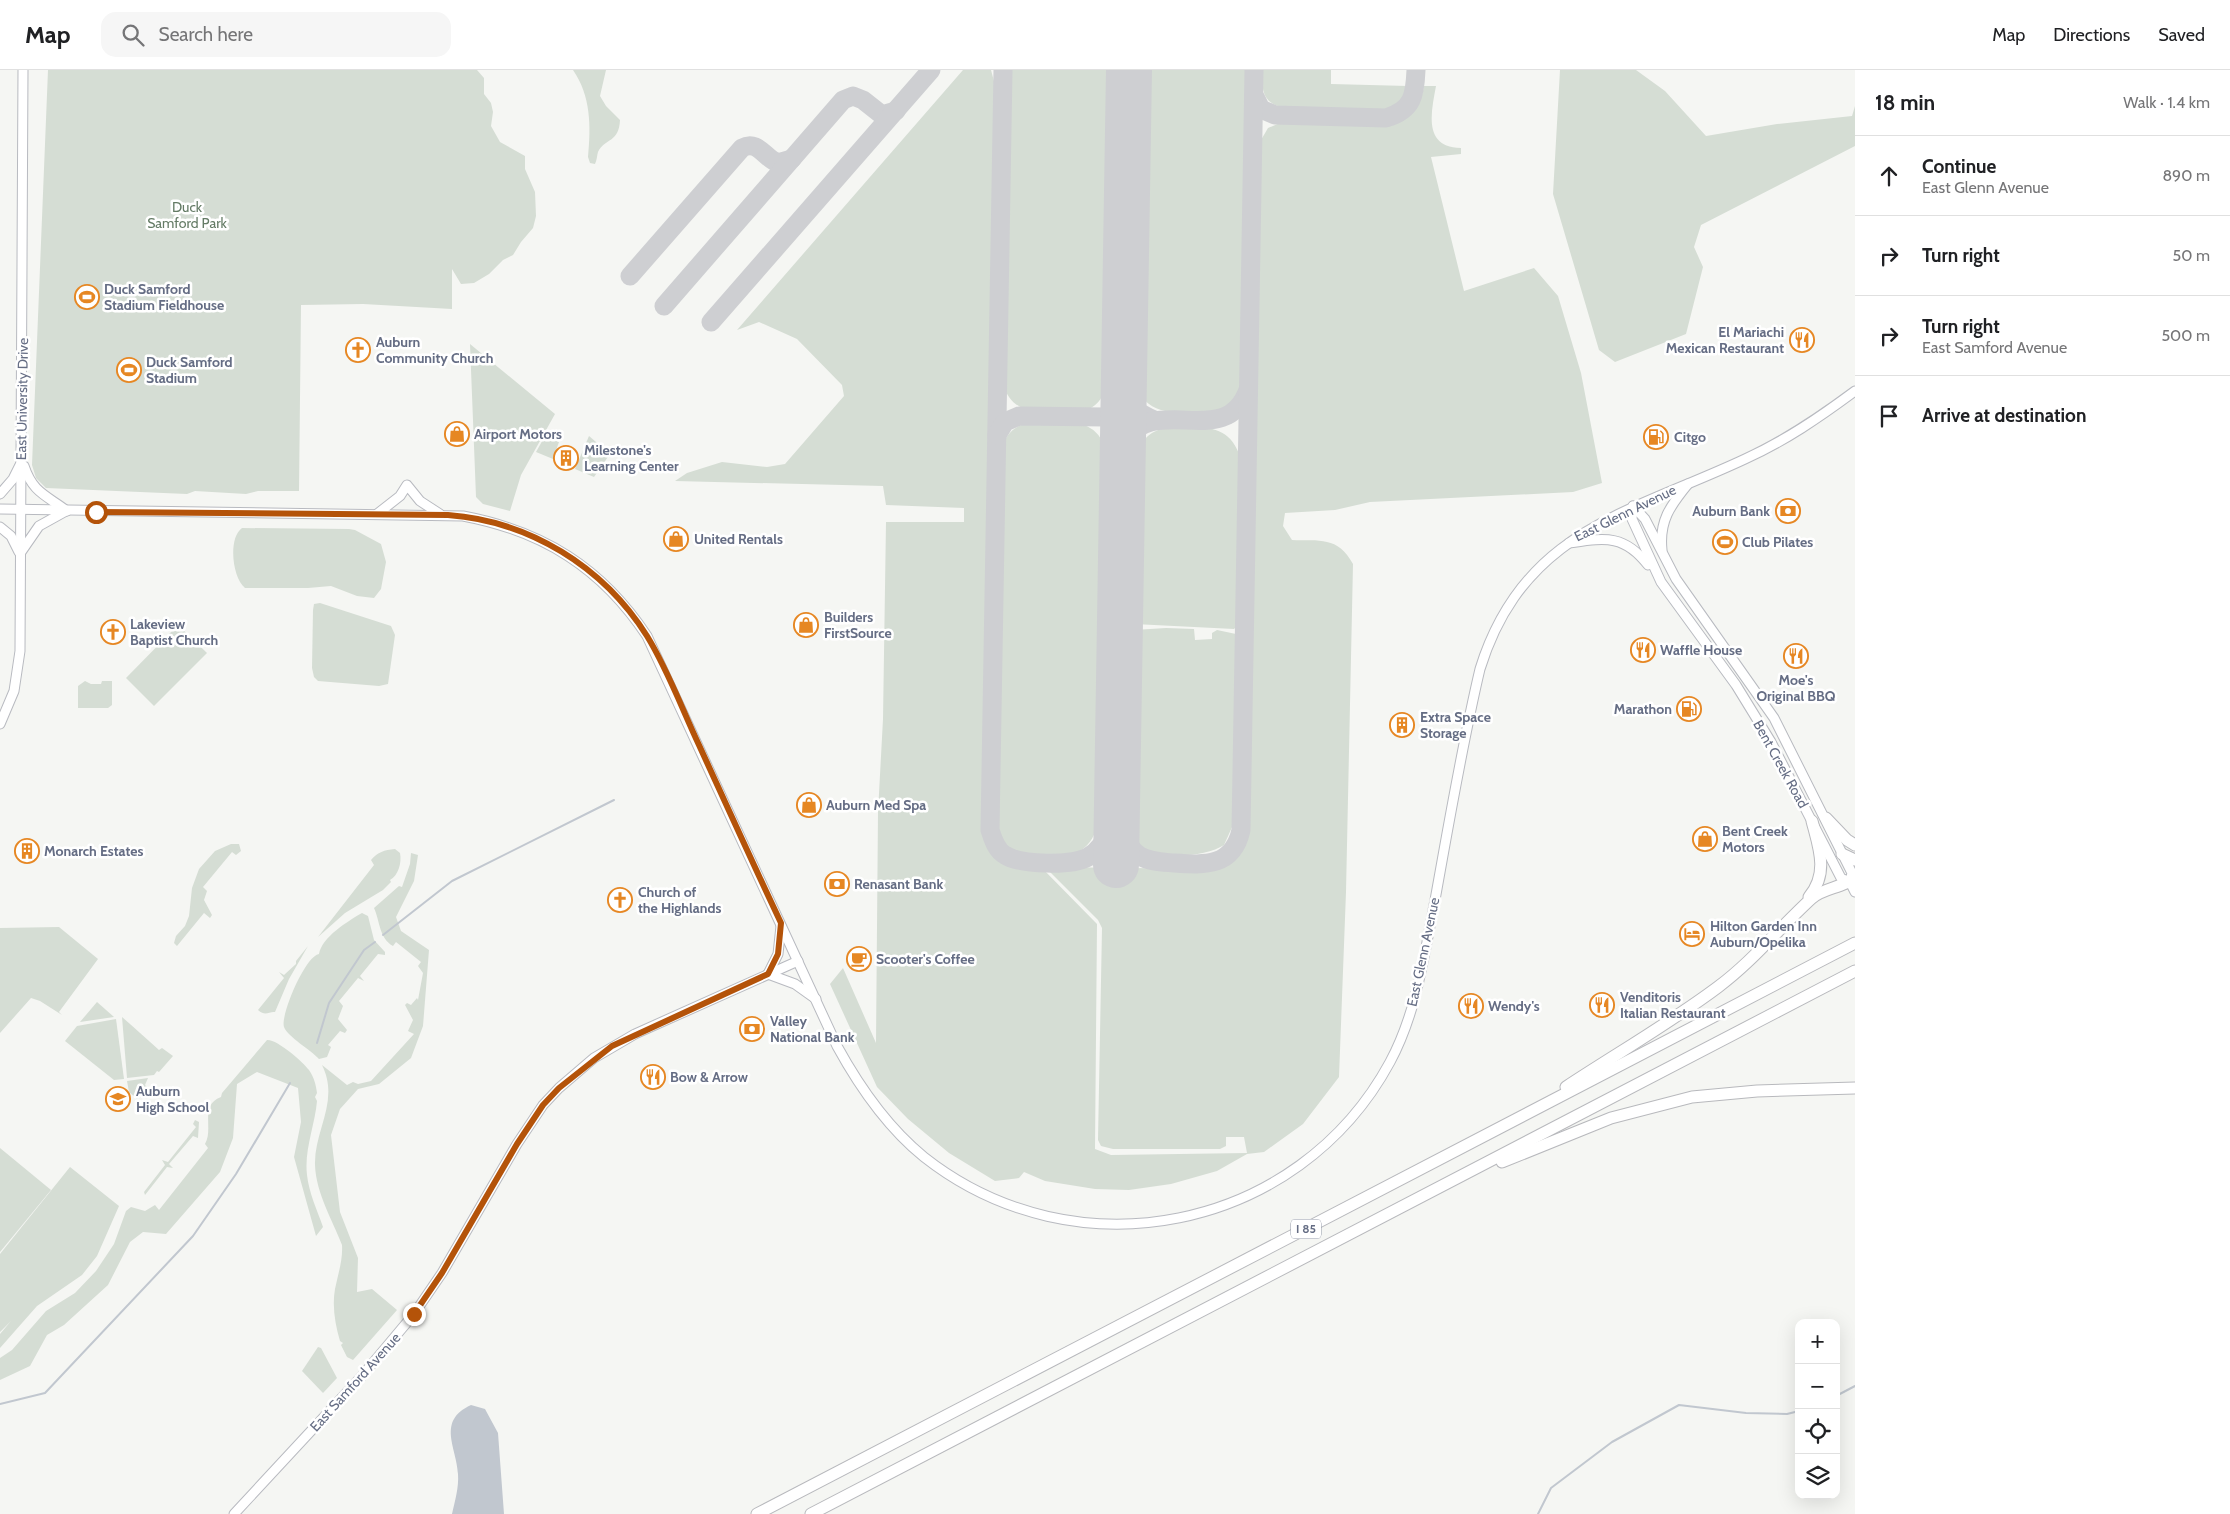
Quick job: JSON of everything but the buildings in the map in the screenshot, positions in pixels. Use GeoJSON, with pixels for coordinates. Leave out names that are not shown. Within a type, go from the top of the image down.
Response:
{"type":"FeatureCollection","features":[{"type":"Feature","properties":{"kind":"highway"},"geometry":{"type":"LineString","coordinates":[[1826,818],[1842,835],[1855,845]]}},
{"type":"Feature","properties":{"kind":"highway"},"geometry":{"type":"LineString","coordinates":[[1770,941],[1811,895],[1818,883],[1822,862],[1812,821]]}},
{"type":"Feature","properties":{"kind":"highway"},"geometry":{"type":"LineString","coordinates":[[1842,854],[1855,860]]}},
{"type":"Feature","properties":{"kind":"highway"},"geometry":{"type":"LineString","coordinates":[[1456,1151],[1563,1088],[1719,987],[1770,941],[1813,897],[1831,887],[1853,883]]}},
{"type":"Feature","properties":{"kind":"highway","name":"I 85"},"geometry":{"type":"LineString","coordinates":[[757,1514],[1855,943]]}},
{"type":"Feature","properties":{"kind":"highway","name":"I 85"},"geometry":{"type":"LineString","coordinates":[[811,1514],[1855,971]]}},
{"type":"Feature","properties":{"kind":"highway"},"geometry":{"type":"LineString","coordinates":[[1454,1180],[1632,1111],[1710,1094],[1855,1088]]}},
{"type":"Feature","properties":{"kind":"main road","name":"East University Drive"},"geometry":{"type":"LineString","coordinates":[[0,724],[10,703],[18,675],[20,651],[23,70]]}},
{"type":"Feature","properties":{"kind":"main road","name":"East Glenn Avenue"},"geometry":{"type":"LineString","coordinates":[[0,509],[441,515],[487,520],[533,536],[575,560],[618,597],[638,623],[659,658],[837,1046],[855,1077],[898,1133],[922,1156],[949,1175],[978,1192],[1008,1205],[1040,1215],[1073,1222],[1108,1225],[1144,1224],[1178,1219],[1213,1210],[1246,1197],[1277,1180],[1307,1160],[1331,1138],[1364,1102],[1390,1062],[1404,1032],[1420,979],[1473,701],[1485,654],[1506,610],[1525,583],[1566,543],[1633,506],[1780,442],[1855,391]]}},
{"type":"Feature","properties":{"kind":"main road"},"geometry":{"type":"LineString","coordinates":[[0,494],[13,480],[22,460]]}},
{"type":"Feature","properties":{"kind":"main road"},"geometry":{"type":"LineString","coordinates":[[0,527],[10,536],[20,554],[39,526],[67,511],[29,482],[22,460]]}},
{"type":"Feature","properties":{"kind":"main road"},"geometry":{"type":"LineString","coordinates":[[1662,555],[1661,540],[1664,517],[1671,505],[1690,482]]}},
{"type":"Feature","properties":{"kind":"main road"},"geometry":{"type":"LineString","coordinates":[[376,514],[400,496],[407,485],[420,501],[441,515]]}},
{"type":"Feature","properties":{"kind":"main road","name":"Bent Creek Road"},"geometry":{"type":"LineString","coordinates":[[1633,506],[1645,519],[1662,555],[1774,718],[1826,818],[1852,873],[1853,883],[1841,878],[1771,742],[1736,685],[1661,582],[1632,519],[1633,506]]}},
{"type":"Feature","properties":{"kind":"main road"},"geometry":{"type":"LineString","coordinates":[[1566,543],[1597,538],[1618,541],[1637,552],[1661,582]]}},
{"type":"Feature","properties":{"kind":"main road"},"geometry":{"type":"LineString","coordinates":[[781,923],[778,954],[768,974],[794,984],[816,999]]}},
{"type":"Feature","properties":{"kind":"main road","name":"East Samford Avenue"},"geometry":{"type":"LineString","coordinates":[[234,1514],[362,1376],[414,1314],[442,1273],[517,1144],[543,1105],[559,1088],[612,1046],[798,960]]}},
{"type":"Feature","properties":{"kind":"green space","name":"Duck Samford Park"},"geometry":{"type":"Polygon","coordinates":[[[48,70],[477,70],[484,78],[484,94],[491,103],[493,112],[491,126],[500,142],[525,156],[525,169],[535,192],[536,216],[533,228],[513,255],[503,260],[489,274],[474,283],[461,284],[452,269],[452,309],[363,304],[301,305],[299,491],[258,491],[246,494],[195,491],[187,494],[46,488],[36,478],[32,465],[48,70]]]}},
{"type":"Feature","properties":{"kind":"green space"},"geometry":{"type":"Polygon","coordinates":[[[573,70],[606,70],[600,96],[606,106],[620,120],[617,133],[598,152],[595,164],[590,163],[588,157],[589,123],[586,101],[579,80],[573,70]]]}},
{"type":"Feature","properties":{"kind":"green space"},"geometry":{"type":"Polygon","coordinates":[[[963,70],[991,70],[995,85],[996,143],[984,830],[991,849],[997,856],[1012,863],[1041,867],[1097,924],[1095,1149],[1111,1155],[1247,1153],[1244,1137],[1226,1137],[1226,1146],[1220,1149],[1113,1149],[1101,1146],[1098,1140],[1102,928],[1098,920],[1049,871],[1049,867],[1214,869],[1236,855],[1247,833],[1261,140],[1268,128],[1280,123],[1391,124],[1405,118],[1416,108],[1424,86],[1436,86],[1432,107],[1432,127],[1435,135],[1440,142],[1461,148],[1461,154],[1431,157],[1464,291],[1534,268],[1558,296],[1581,373],[1602,483],[1573,492],[1370,502],[1335,510],[1285,513],[1283,526],[1292,540],[1319,541],[1334,544],[1347,555],[1353,564],[1346,892],[1339,1077],[1303,1124],[1264,1152],[1247,1154],[1217,1171],[1171,1184],[1129,1190],[1095,1189],[1045,1181],[1024,1172],[1019,1178],[995,1181],[949,1153],[908,1119],[877,1087],[830,984],[843,968],[876,1043],[878,812],[883,719],[886,522],[964,522],[964,508],[886,505],[883,486],[675,481],[687,473],[722,462],[767,467],[785,464],[844,396],[842,385],[797,339],[759,322],[737,330],[963,70]]]}},
{"type":"Feature","properties":{"kind":"green space"},"geometry":{"type":"Polygon","coordinates":[[[1008,70],[1113,70],[1107,386],[1098,402],[1081,412],[1040,411],[1024,408],[1012,400],[1003,384],[1008,70]]]}},
{"type":"Feature","properties":{"kind":"green space"},"geometry":{"type":"Polygon","coordinates":[[[1144,70],[1247,70],[1241,383],[1236,397],[1231,404],[1214,411],[1190,414],[1156,408],[1145,400],[1138,384],[1144,70]]]}},
{"type":"Feature","properties":{"kind":"green space"},"geometry":{"type":"Polygon","coordinates":[[[1262,70],[1331,70],[1331,84],[1408,86],[1402,101],[1394,107],[1386,109],[1340,110],[1281,107],[1274,105],[1266,98],[1263,88],[1262,70]]]}},
{"type":"Feature","properties":{"kind":"green space"},"geometry":{"type":"Polygon","coordinates":[[[1560,70],[1636,70],[1665,91],[1706,136],[1777,124],[1852,116],[1855,106],[1855,146],[1701,225],[1694,247],[1703,267],[1686,334],[1615,362],[1599,350],[1553,194],[1560,70]]]}},
{"type":"Feature","properties":{"kind":"green space"},"geometry":{"type":"Polygon","coordinates":[[[470,344],[555,414],[521,475],[510,511],[483,504],[476,497],[470,344]]]}},
{"type":"Feature","properties":{"kind":"green space"},"geometry":{"type":"Polygon","coordinates":[[[1032,422],[1066,422],[1086,426],[1101,439],[1106,450],[1099,822],[1092,838],[1084,848],[1073,854],[1053,858],[1030,857],[1011,851],[1001,842],[995,826],[1001,448],[1013,430],[1021,425],[1032,422]]]}},
{"type":"Feature","properties":{"kind":"green space"},"geometry":{"type":"Polygon","coordinates":[[[1168,427],[1200,427],[1219,431],[1234,443],[1239,454],[1236,627],[1234,629],[1134,624],[1137,454],[1148,436],[1168,427]]]}},
{"type":"Feature","properties":{"kind":"green space"},"geometry":{"type":"Polygon","coordinates":[[[545,436],[559,442],[553,459],[536,452],[545,436]]]}},
{"type":"Feature","properties":{"kind":"green space"},"geometry":{"type":"Polygon","coordinates":[[[589,436],[610,454],[594,477],[575,469],[589,436]]]}},
{"type":"Feature","properties":{"kind":"green space"},"geometry":{"type":"Polygon","coordinates":[[[242,528],[355,530],[381,544],[386,562],[381,589],[374,598],[357,596],[331,586],[245,588],[237,575],[233,558],[235,540],[242,528]]]}},
{"type":"Feature","properties":{"kind":"green space"},"geometry":{"type":"Polygon","coordinates":[[[320,603],[391,626],[395,635],[388,684],[379,686],[318,681],[314,677],[312,668],[313,610],[314,604],[320,603]]]}},
{"type":"Feature","properties":{"kind":"green space"},"geometry":{"type":"Polygon","coordinates":[[[178,625],[207,653],[154,706],[126,678],[178,625]]]}},
{"type":"Feature","properties":{"kind":"green space"},"geometry":{"type":"Polygon","coordinates":[[[1194,629],[1195,640],[1212,639],[1212,633],[1217,630],[1236,634],[1233,825],[1224,845],[1195,854],[1170,855],[1149,851],[1137,843],[1130,827],[1134,630],[1194,629]]]}},
{"type":"Feature","properties":{"kind":"green space"},"geometry":{"type":"Polygon","coordinates":[[[85,681],[91,684],[101,684],[102,681],[112,681],[112,705],[108,708],[78,708],[78,686],[85,681]]]}},
{"type":"Feature","properties":{"kind":"green space"},"geometry":{"type":"Polygon","coordinates":[[[231,844],[239,844],[241,851],[236,855],[232,852],[203,887],[207,891],[204,900],[212,915],[210,918],[204,913],[177,946],[174,943],[176,936],[185,926],[189,916],[192,888],[199,869],[215,851],[231,844]]]}},
{"type":"Feature","properties":{"kind":"green space"},"geometry":{"type":"Polygon","coordinates":[[[395,849],[400,853],[400,861],[399,869],[390,880],[391,882],[383,890],[345,913],[318,937],[374,865],[371,860],[382,852],[395,849]]]}},
{"type":"Feature","properties":{"kind":"green space"},"geometry":{"type":"Polygon","coordinates":[[[411,853],[418,855],[414,881],[396,917],[401,931],[429,950],[423,1026],[411,1058],[379,1084],[358,1089],[340,1109],[331,1135],[340,1212],[358,1258],[357,1292],[372,1289],[397,1310],[353,1360],[347,1357],[341,1345],[343,1343],[340,1341],[334,1315],[334,1295],[341,1262],[342,1245],[321,1196],[316,1175],[316,1152],[325,1115],[328,1091],[327,1078],[322,1065],[347,1085],[353,1082],[358,1084],[371,1081],[414,1034],[408,1031],[413,1020],[405,1005],[407,1003],[411,1005],[417,998],[418,1000],[423,973],[418,966],[421,962],[396,942],[393,946],[388,943],[382,934],[374,908],[399,886],[402,887],[410,864],[411,853]]]}},
{"type":"Feature","properties":{"kind":"green space"},"geometry":{"type":"Polygon","coordinates":[[[362,913],[368,916],[374,940],[385,952],[385,955],[378,954],[360,976],[364,981],[358,978],[339,1001],[343,1006],[338,1019],[347,1030],[345,1033],[340,1031],[328,1045],[331,1047],[327,1057],[319,1059],[286,1031],[284,1021],[286,1011],[301,975],[313,957],[319,954],[325,942],[336,930],[362,913]]]}},
{"type":"Feature","properties":{"kind":"green space"},"geometry":{"type":"Polygon","coordinates":[[[59,927],[98,959],[59,1012],[62,1015],[40,1001],[31,998],[0,1033],[0,928],[59,927]]]}},
{"type":"Feature","properties":{"kind":"green space"},"geometry":{"type":"Polygon","coordinates":[[[308,946],[289,979],[275,1012],[265,1013],[258,1010],[284,978],[279,972],[284,975],[296,964],[296,961],[308,946]]]}},
{"type":"Feature","properties":{"kind":"green space"},"geometry":{"type":"Polygon","coordinates":[[[97,1002],[114,1017],[80,1022],[97,1002]]]}},
{"type":"Feature","properties":{"kind":"green space"},"geometry":{"type":"Polygon","coordinates":[[[122,1017],[159,1050],[162,1048],[173,1056],[159,1072],[157,1071],[154,1075],[127,1078],[122,1017]]]}},
{"type":"Feature","properties":{"kind":"green space"},"geometry":{"type":"Polygon","coordinates":[[[116,1019],[124,1079],[114,1080],[65,1041],[77,1026],[116,1019]]]}},
{"type":"Feature","properties":{"kind":"green space"},"geometry":{"type":"Polygon","coordinates":[[[267,1040],[283,1047],[306,1066],[315,1084],[317,1093],[315,1097],[317,1101],[306,1166],[309,1188],[323,1227],[316,1236],[294,1157],[301,1122],[298,1088],[257,1072],[237,1084],[233,1138],[220,1172],[166,1234],[143,1232],[130,1242],[108,1285],[64,1325],[47,1335],[30,1366],[0,1380],[0,1358],[12,1350],[46,1311],[75,1293],[96,1271],[114,1244],[126,1211],[131,1207],[145,1211],[155,1205],[159,1210],[208,1148],[205,1144],[210,1106],[221,1097],[222,1093],[267,1040]]]}},
{"type":"Feature","properties":{"kind":"green space"},"geometry":{"type":"Polygon","coordinates":[[[148,1078],[145,1085],[147,1087],[137,1099],[129,1092],[127,1081],[148,1078]]]}},
{"type":"Feature","properties":{"kind":"green space"},"geometry":{"type":"Polygon","coordinates":[[[195,1120],[199,1122],[198,1138],[193,1136],[169,1164],[173,1168],[167,1167],[145,1195],[144,1192],[165,1165],[162,1160],[168,1162],[196,1127],[193,1124],[195,1120]]]}},
{"type":"Feature","properties":{"kind":"green space"},"geometry":{"type":"Polygon","coordinates":[[[0,1148],[51,1190],[0,1252],[0,1148]]]}},
{"type":"Feature","properties":{"kind":"green space"},"geometry":{"type":"Polygon","coordinates":[[[70,1167],[119,1206],[97,1256],[82,1275],[37,1306],[0,1348],[0,1334],[11,1321],[0,1332],[0,1254],[70,1167]]]}},
{"type":"Feature","properties":{"kind":"green space"},"geometry":{"type":"Polygon","coordinates":[[[318,1347],[321,1348],[337,1378],[323,1393],[302,1371],[318,1347]]]}},
{"type":"Feature","properties":{"kind":"shaded area"},"geometry":{"type":"Polygon","coordinates":[[[471,1405],[485,1409],[498,1433],[504,1514],[452,1514],[458,1479],[451,1427],[460,1411],[471,1405]]]}},
{"type":"Feature","properties":{"kind":"waterway"},"geometry":{"type":"LineString","coordinates":[[383,935],[452,881],[614,800]]}},
{"type":"Feature","properties":{"kind":"waterway"},"geometry":{"type":"LineString","coordinates":[[317,1043],[329,1003],[364,950],[375,942]]}},
{"type":"Feature","properties":{"kind":"waterway"},"geometry":{"type":"LineString","coordinates":[[0,1404],[45,1393],[193,1236],[236,1174],[290,1083]]}},
{"type":"Feature","properties":{"kind":"waterway"},"geometry":{"type":"LineString","coordinates":[[1840,1394],[1855,1386]]}},
{"type":"Feature","properties":{"kind":"waterway"},"geometry":{"type":"LineString","coordinates":[[1538,1514],[1551,1488],[1612,1442],[1679,1405],[1746,1413],[1787,1414],[1795,1412]]}},
{"type":"Feature","properties":{"kind":"taxiway"},"geometry":{"type":"LineString","coordinates":[[711,322],[931,70]]}},
{"type":"Feature","properties":{"kind":"taxiway"},"geometry":{"type":"LineString","coordinates":[[1003,70],[990,830],[997,847],[1005,855],[1022,861],[1059,863],[1081,860],[1093,854],[1104,841],[1116,821]]}},
{"type":"Feature","properties":{"kind":"taxiway"},"geometry":{"type":"LineString","coordinates":[[1116,821],[1129,845],[1136,853],[1152,861],[1174,863],[1196,864],[1216,861],[1232,851],[1241,830],[1254,70]]}},
{"type":"Feature","properties":{"kind":"taxiway"},"geometry":{"type":"LineString","coordinates":[[1254,95],[1261,109],[1275,115],[1386,118],[1402,111],[1411,100],[1415,87],[1416,70]]}},
{"type":"Feature","properties":{"kind":"taxiway"},"geometry":{"type":"LineString","coordinates":[[664,306],[843,100],[853,96],[863,100],[882,115],[896,111]]}},
{"type":"Feature","properties":{"kind":"taxiway"},"geometry":{"type":"LineString","coordinates":[[630,276],[742,148],[753,146],[778,163],[792,159]]}},
{"type":"Feature","properties":{"kind":"taxiway"},"geometry":{"type":"LineString","coordinates":[[1123,443],[1137,428],[1153,422],[1207,420],[1223,417],[1237,408],[1248,390]]}},
{"type":"Feature","properties":{"kind":"taxiway"},"geometry":{"type":"LineString","coordinates":[[1124,391],[1135,409],[1154,420]]}},
{"type":"Feature","properties":{"kind":"taxiway"},"geometry":{"type":"LineString","coordinates":[[997,435],[1005,422],[1019,416],[1106,417],[1115,411],[1124,391]]}},
{"type":"Feature","properties":{"kind":"runway"},"geometry":{"type":"LineString","coordinates":[[1116,865],[1129,70]]}},
{"type":"Feature","properties":{"kind":"place","name":"Duck Samford Stadium Fieldhouse"},"geometry":{"type":"Point","coordinates":[87,297]}},
{"type":"Feature","properties":{"kind":"place","name":"El Mariachi Mexican Restaurant"},"geometry":{"type":"Point","coordinates":[1802,340]}},
{"type":"Feature","properties":{"kind":"place","name":"Auburn Community Church"},"geometry":{"type":"Point","coordinates":[358,350]}},
{"type":"Feature","properties":{"kind":"place","name":"Duck Samford Stadium"},"geometry":{"type":"Point","coordinates":[129,370]}},
{"type":"Feature","properties":{"kind":"place","name":"Airport Motors"},"geometry":{"type":"Point","coordinates":[457,434]}},
{"type":"Feature","properties":{"kind":"place","name":"Citgo"},"geometry":{"type":"Point","coordinates":[1656,437]}},
{"type":"Feature","properties":{"kind":"place","name":"Milestone's Learning Center"},"geometry":{"type":"Point","coordinates":[566,458]}},
{"type":"Feature","properties":{"kind":"place","name":"Auburn Bank"},"geometry":{"type":"Point","coordinates":[1788,511]}},
{"type":"Feature","properties":{"kind":"place","name":"United Rentals"},"geometry":{"type":"Point","coordinates":[676,539]}},
{"type":"Feature","properties":{"kind":"place","name":"Club Pilates"},"geometry":{"type":"Point","coordinates":[1725,542]}},
{"type":"Feature","properties":{"kind":"place","name":"Builders FirstSource"},"geometry":{"type":"Point","coordinates":[806,625]}},
{"type":"Feature","properties":{"kind":"place","name":"Lakeview Baptist Church"},"geometry":{"type":"Point","coordinates":[113,632]}},
{"type":"Feature","properties":{"kind":"place","name":"Waffle House"},"geometry":{"type":"Point","coordinates":[1643,650]}},
{"type":"Feature","properties":{"kind":"place","name":"Moe's Original BBQ"},"geometry":{"type":"Point","coordinates":[1796,656]}},
{"type":"Feature","properties":{"kind":"place","name":"Marathon"},"geometry":{"type":"Point","coordinates":[1689,709]}},
{"type":"Feature","properties":{"kind":"place","name":"Extra Space Storage"},"geometry":{"type":"Point","coordinates":[1402,725]}},
{"type":"Feature","properties":{"kind":"place","name":"Auburn Med Spa"},"geometry":{"type":"Point","coordinates":[809,805]}},
{"type":"Feature","properties":{"kind":"place","name":"Bent Creek Motors"},"geometry":{"type":"Point","coordinates":[1705,839]}},
{"type":"Feature","properties":{"kind":"place","name":"Monarch Estates"},"geometry":{"type":"Point","coordinates":[27,851]}},
{"type":"Feature","properties":{"kind":"place","name":"Renasant Bank"},"geometry":{"type":"Point","coordinates":[837,884]}},
{"type":"Feature","properties":{"kind":"place","name":"Church of the Highlands"},"geometry":{"type":"Point","coordinates":[620,900]}},
{"type":"Feature","properties":{"kind":"place","name":"Hilton Garden Inn Auburn/Opelika"},"geometry":{"type":"Point","coordinates":[1692,934]}},
{"type":"Feature","properties":{"kind":"place","name":"Scooter's Coffee"},"geometry":{"type":"Point","coordinates":[859,959]}},
{"type":"Feature","properties":{"kind":"place","name":"Venditoris Italian Restaurant"},"geometry":{"type":"Point","coordinates":[1602,1005]}},
{"type":"Feature","properties":{"kind":"place","name":"Wendy's"},"geometry":{"type":"Point","coordinates":[1471,1006]}},
{"type":"Feature","properties":{"kind":"place","name":"Valley National Bank"},"geometry":{"type":"Point","coordinates":[752,1029]}},
{"type":"Feature","properties":{"kind":"place","name":"Bow & Arrow"},"geometry":{"type":"Point","coordinates":[653,1077]}},
{"type":"Feature","properties":{"kind":"place","name":"Auburn High School"},"geometry":{"type":"Point","coordinates":[118,1099]}},
{"type":"Feature","properties":{"kind":"route"},"geometry":{"type":"LineString","coordinates":[[96,512],[311,512],[463,516],[487,520],[510,527],[548,543],[575,560],[618,597],[647,636],[659,658],[781,923],[778,954],[768,974],[612,1046],[594,1058],[543,1105],[517,1144],[442,1273],[414,1314]]}}]}
